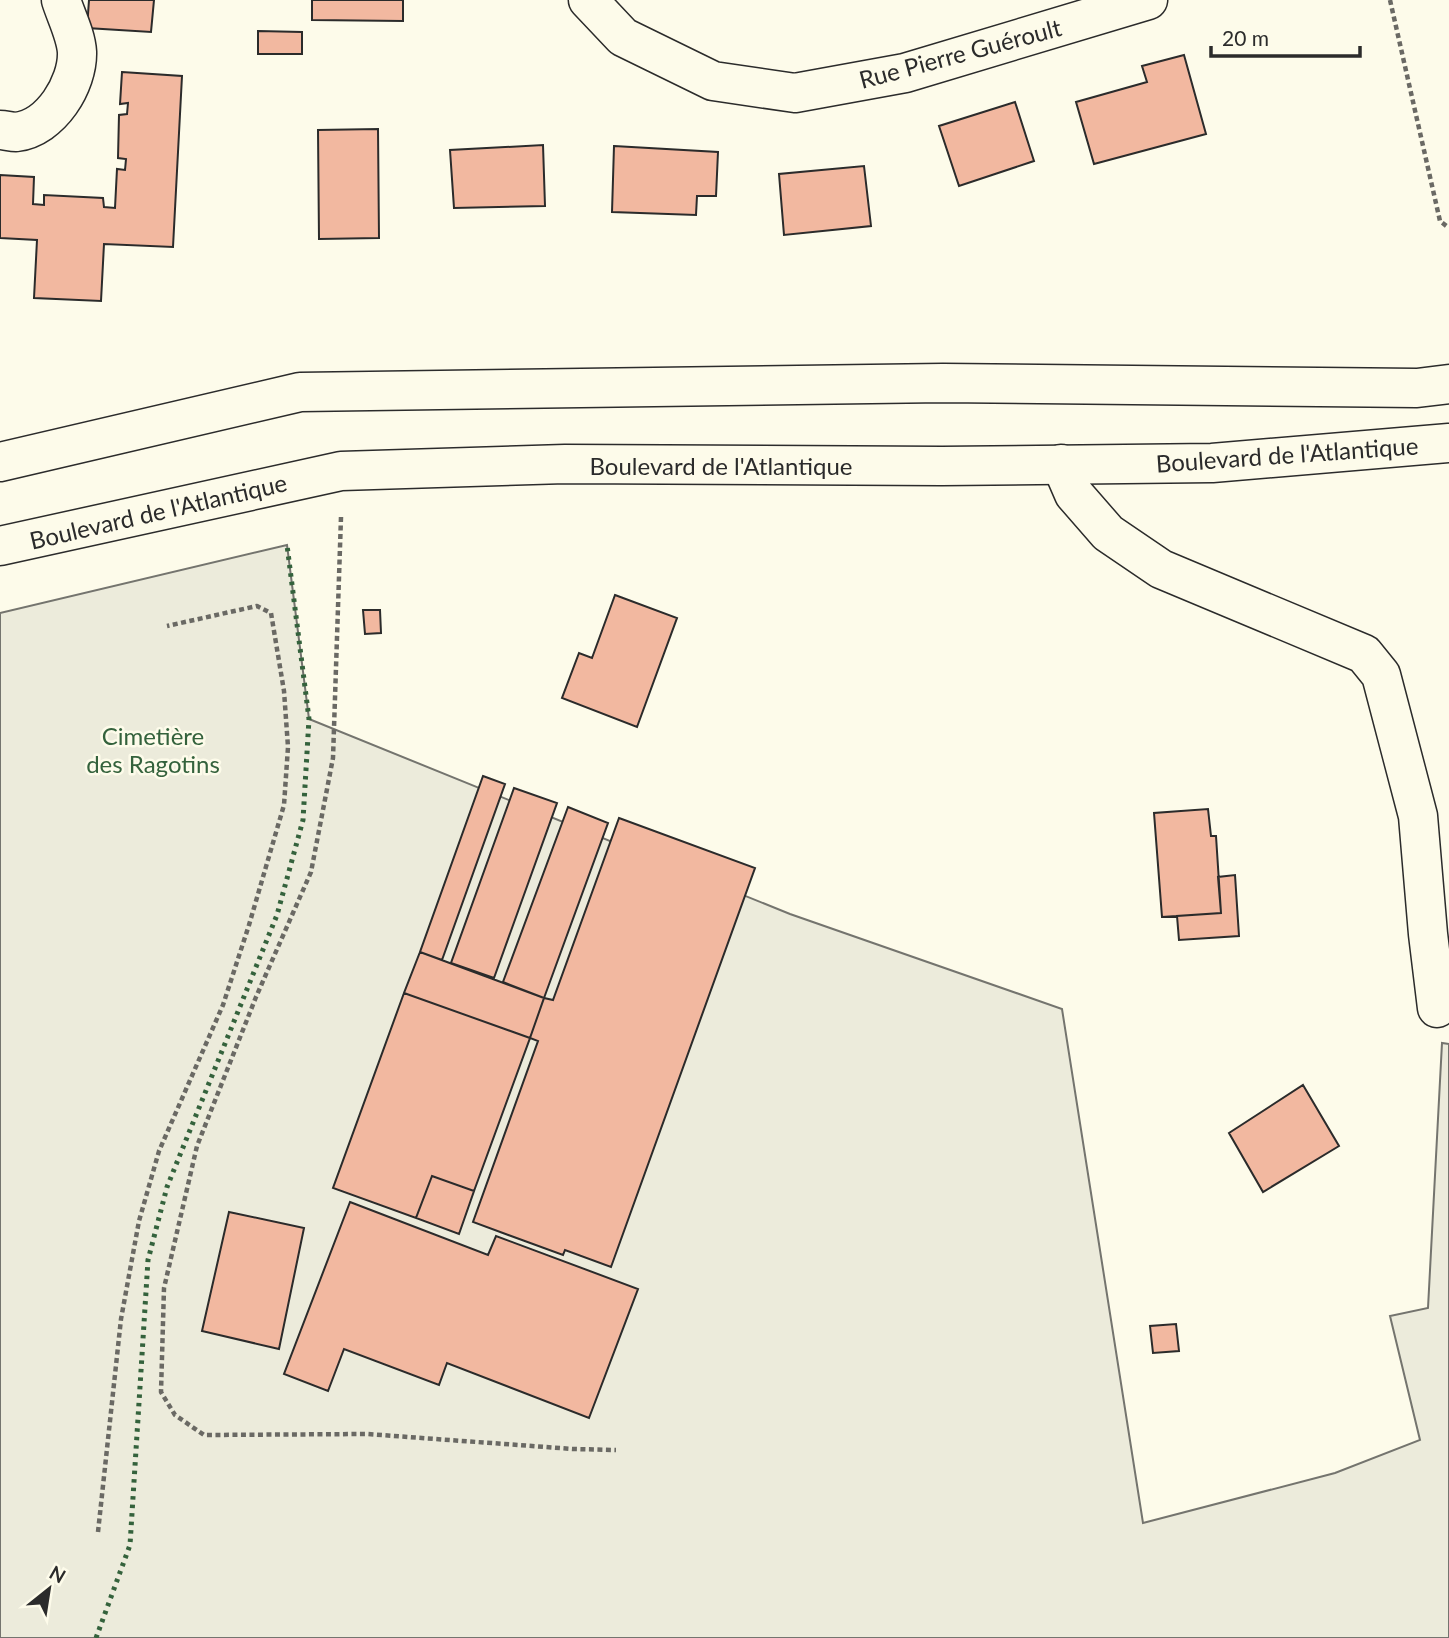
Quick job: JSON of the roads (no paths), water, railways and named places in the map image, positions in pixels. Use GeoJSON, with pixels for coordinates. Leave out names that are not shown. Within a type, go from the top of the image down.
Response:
{"type":"FeatureCollection","features":[{"type":"Feature","properties":{"kind":"main road"},"geometry":{"type":"LineString","coordinates":[[0,130],[17,132],[42,121],[59,105],[73,79],[77,51],[61,0]]}},
{"type":"Feature","properties":{"kind":"main road","name":"Rue Pierre Guéroult"},"geometry":{"type":"LineString","coordinates":[[588,0],[624,37],[713,81],[795,93],[905,73],[1147,0]]}},
{"type":"Feature","properties":{"kind":"main road"},"geometry":{"type":"LineString","coordinates":[[0,462],[300,393],[943,383],[1417,388],[1449,384]]}},
{"type":"Feature","properties":{"kind":"main road","name":"Boulevard de l'Atlantique"},"geometry":{"type":"LineString","coordinates":[[0,547],[341,471],[565,464],[928,466],[1212,463],[1449,443]]}},
{"type":"Feature","properties":{"kind":"main road"},"geometry":{"type":"LineString","coordinates":[[1061,464],[1074,494],[1108,533],[1161,569],[1364,654],[1381,675],[1418,816],[1437,1008]]}},
{"type":"Feature","properties":{"kind":"park label","name":"Cimetière des Ragotins"},"geometry":{"type":"Point","coordinates":[153,749]}}]}
